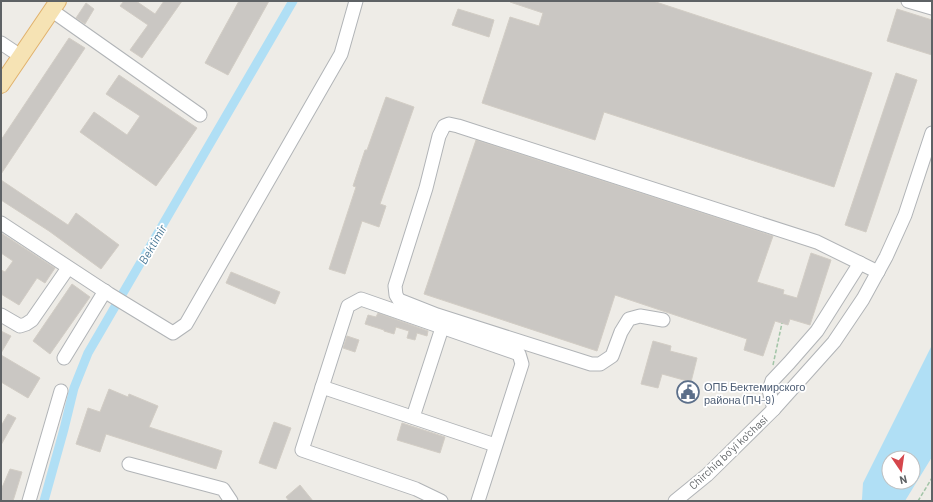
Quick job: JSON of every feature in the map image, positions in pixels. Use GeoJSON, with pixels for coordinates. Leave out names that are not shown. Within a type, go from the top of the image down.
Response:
{"type":"FeatureCollection","features":[{"type":"Feature","properties":{"kind":"main road"},"geometry":{"type":"LineString","coordinates":[[1,68],[7,47],[52,4]]}},
{"type":"Feature","properties":{"kind":"main road"},"geometry":{"type":"LineString","coordinates":[[1,85],[52,4]]}},
{"type":"Feature","properties":{"kind":"street"},"geometry":{"type":"LineString","coordinates":[[1,223],[107,293],[173,333],[186,324],[341,54],[356,1]]}},
{"type":"Feature","properties":{"kind":"street"},"geometry":{"type":"LineString","coordinates":[[908,1],[932,8]]}},
{"type":"Feature","properties":{"kind":"street"},"geometry":{"type":"LineString","coordinates":[[52,4],[200,115]]}},
{"type":"Feature","properties":{"kind":"street"},"geometry":{"type":"LineString","coordinates":[[663,320],[640,316],[629,318],[621,332],[612,356],[600,364],[591,364],[437,315],[399,300],[396,295],[395,286],[426,188],[439,136],[444,126],[449,124],[458,126],[817,242],[878,272]]}},
{"type":"Feature","properties":{"kind":"street","name":"Chirchiq bo'yi ko'chasi"},"geometry":{"type":"LineString","coordinates":[[675,501],[707,475],[774,409],[834,342],[851,318],[878,272],[905,215],[932,133]]}},
{"type":"Feature","properties":{"kind":"street"},"geometry":{"type":"LineString","coordinates":[[774,409],[769,390],[772,380],[817,331],[860,264]]}},
{"type":"Feature","properties":{"kind":"street"},"geometry":{"type":"LineString","coordinates":[[1,315],[20,326],[32,320],[68,268]]}},
{"type":"Feature","properties":{"kind":"street"},"geometry":{"type":"LineString","coordinates":[[64,358],[107,293]]}},
{"type":"Feature","properties":{"kind":"street"},"geometry":{"type":"LineString","coordinates":[[441,501],[416,489],[302,450],[348,306],[361,299],[519,354],[522,364],[478,501]]}},
{"type":"Feature","properties":{"kind":"street"},"geometry":{"type":"LineString","coordinates":[[413,417],[442,328]]}},
{"type":"Feature","properties":{"kind":"street"},"geometry":{"type":"LineString","coordinates":[[322,387],[495,445]]}},
{"type":"Feature","properties":{"kind":"street"},"geometry":{"type":"LineString","coordinates":[[29,501],[61,390]]}},
{"type":"Feature","properties":{"kind":"street"},"geometry":{"type":"LineString","coordinates":[[129,464],[223,489],[231,501]]}},
{"type":"Feature","properties":{"kind":"path"},"geometry":{"type":"LineString","coordinates":[[772,380],[773,362],[782,323]]}},
{"type":"Feature","properties":{"kind":"path"},"geometry":{"type":"LineString","coordinates":[[918,501],[932,478]]}},
{"type":"Feature","properties":{"kind":"water"},"geometry":{"type":"Polygon","coordinates":[[[932,345],[932,457],[921,475],[921,450],[881,450],[881,490],[912,490],[905,501],[861,501],[863,483],[932,345]]]}},
{"type":"Feature","properties":{"kind":"building"},"geometry":{"type":"Polygon","coordinates":[[[124,1],[136,1],[155,14],[164,1],[182,1],[142,58],[130,50],[148,25],[120,6],[124,1]]]}},
{"type":"Feature","properties":{"kind":"building"},"geometry":{"type":"Polygon","coordinates":[[[239,1],[269,1],[228,75],[205,63],[239,1]]]}},
{"type":"Feature","properties":{"kind":"building"},"geometry":{"type":"Polygon","coordinates":[[[510,1],[653,1],[872,73],[834,187],[604,112],[595,140],[482,103],[510,17],[539,26],[543,13],[510,1]]]}},
{"type":"Feature","properties":{"kind":"building"},"geometry":{"type":"Polygon","coordinates":[[[86,3],[94,9],[85,24],[76,18],[86,3]]]}},
{"type":"Feature","properties":{"kind":"building"},"geometry":{"type":"Polygon","coordinates":[[[458,9],[494,20],[489,37],[452,25],[458,9]]]}},
{"type":"Feature","properties":{"kind":"building"},"geometry":{"type":"Polygon","coordinates":[[[897,9],[932,20],[932,55],[887,41],[897,9]]]}},
{"type":"Feature","properties":{"kind":"building"},"geometry":{"type":"Polygon","coordinates":[[[69,38],[85,48],[1,174],[1,140],[69,38]]]}},
{"type":"Feature","properties":{"kind":"building"},"geometry":{"type":"Polygon","coordinates":[[[896,73],[917,80],[866,232],[845,225],[896,73]]]}},
{"type":"Feature","properties":{"kind":"building"},"geometry":{"type":"Polygon","coordinates":[[[119,75],[197,128],[156,186],[80,132],[94,112],[127,135],[140,116],[106,94],[119,75]]]}},
{"type":"Feature","properties":{"kind":"building"},"geometry":{"type":"Polygon","coordinates":[[[386,97],[414,107],[380,204],[386,206],[379,227],[362,221],[345,274],[329,269],[356,187],[353,186],[365,150],[367,150],[386,97]]]}},
{"type":"Feature","properties":{"kind":"building"},"geometry":{"type":"Polygon","coordinates":[[[476,140],[773,236],[757,282],[784,290],[783,294],[797,298],[811,253],[831,260],[810,325],[790,319],[788,325],[775,321],[763,356],[744,350],[747,339],[615,295],[597,351],[424,294],[476,140]]]}},
{"type":"Feature","properties":{"kind":"building"},"geometry":{"type":"Polygon","coordinates":[[[1,180],[68,225],[76,213],[119,245],[101,269],[49,231],[1,200],[1,180]]]}},
{"type":"Feature","properties":{"kind":"building"},"geometry":{"type":"Polygon","coordinates":[[[1,233],[55,268],[45,283],[37,278],[19,305],[1,294],[1,270],[5,272],[13,261],[1,253],[1,233]]]}},
{"type":"Feature","properties":{"kind":"building"},"geometry":{"type":"Polygon","coordinates":[[[231,272],[280,292],[275,304],[226,283],[231,272]]]}},
{"type":"Feature","properties":{"kind":"building"},"geometry":{"type":"Polygon","coordinates":[[[72,284],[90,297],[50,354],[33,341],[72,284]]]}},
{"type":"Feature","properties":{"kind":"building"},"geometry":{"type":"Polygon","coordinates":[[[378,313],[428,331],[427,336],[417,333],[415,340],[407,338],[409,331],[396,327],[394,334],[365,324],[368,315],[376,317],[378,313]]]}},
{"type":"Feature","properties":{"kind":"building"},"geometry":{"type":"Polygon","coordinates":[[[1,331],[11,336],[1,353],[1,331]]]}},
{"type":"Feature","properties":{"kind":"building"},"geometry":{"type":"Polygon","coordinates":[[[347,336],[359,340],[355,352],[343,348],[347,336]]]}},
{"type":"Feature","properties":{"kind":"building"},"geometry":{"type":"Polygon","coordinates":[[[653,341],[671,346],[670,351],[697,358],[691,382],[662,374],[658,388],[641,384],[653,341]]]}},
{"type":"Feature","properties":{"kind":"building"},"geometry":{"type":"Polygon","coordinates":[[[1,355],[40,378],[28,398],[1,382],[1,355]]]}},
{"type":"Feature","properties":{"kind":"building"},"geometry":{"type":"Polygon","coordinates":[[[109,389],[128,397],[129,394],[158,406],[149,427],[222,451],[216,469],[106,434],[100,452],[76,444],[88,408],[100,412],[109,389]]]}},
{"type":"Feature","properties":{"kind":"building"},"geometry":{"type":"Polygon","coordinates":[[[8,414],[16,418],[1,445],[1,426],[8,414]]]}},
{"type":"Feature","properties":{"kind":"building"},"geometry":{"type":"Polygon","coordinates":[[[274,422],[291,428],[276,469],[259,463],[274,422]]]}},
{"type":"Feature","properties":{"kind":"building"},"geometry":{"type":"Polygon","coordinates":[[[402,423],[445,437],[440,453],[397,440],[402,423]]]}},
{"type":"Feature","properties":{"kind":"building"},"geometry":{"type":"Polygon","coordinates":[[[10,469],[22,472],[13,501],[1,501],[1,490],[10,469]]]}},
{"type":"Feature","properties":{"kind":"building"},"geometry":{"type":"Polygon","coordinates":[[[300,485],[313,501],[289,501],[286,497],[300,485]]]}},
{"type":"Feature","properties":{"kind":"waterway","name":"Bektimir"},"geometry":{"type":"LineString","coordinates":[[44,501],[74,388],[88,353],[293,1]]}},
{"type":"Feature","properties":{"kind":"place","name":"ОПБ Бектемирского района (ПЧ-9)"},"geometry":{"type":"Point","coordinates":[688,392]}}]}
